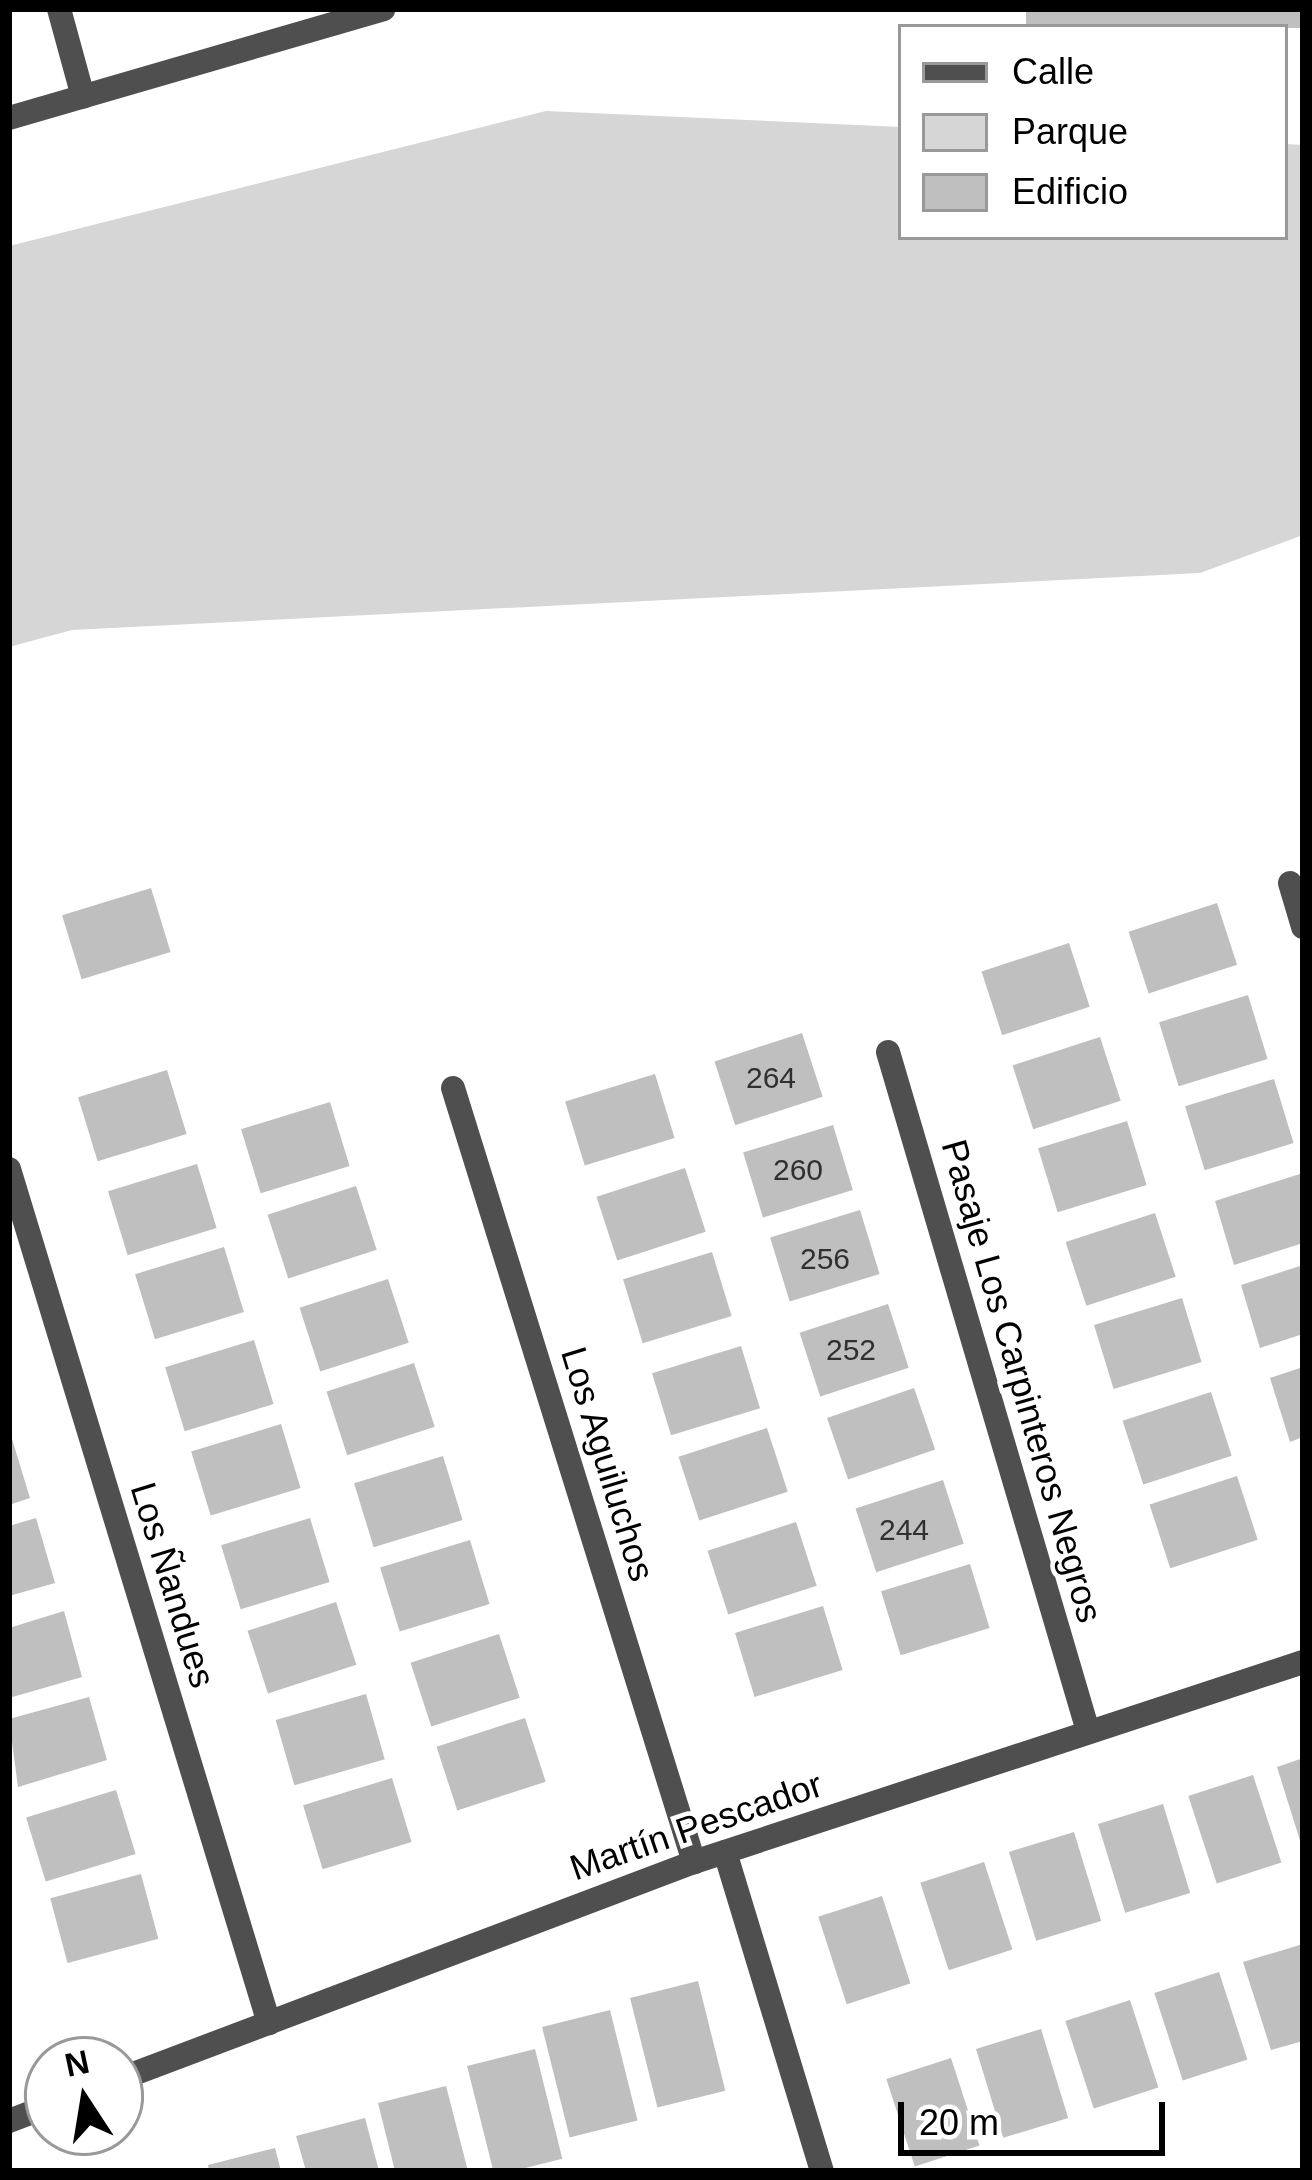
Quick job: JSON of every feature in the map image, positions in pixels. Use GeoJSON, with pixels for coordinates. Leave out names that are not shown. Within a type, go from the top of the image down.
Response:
{"type":"FeatureCollection","features":[{"type":"Feature","properties":{"kind":"street"},"geometry":{"type":"LineString","coordinates":[[59,9],[83,97]]}},
{"type":"Feature","properties":{"kind":"street"},"geometry":{"type":"LineString","coordinates":[[9,118],[382,9]]}},
{"type":"Feature","properties":{"kind":"street"},"geometry":{"type":"LineString","coordinates":[[1290,883],[1303,926]]}},
{"type":"Feature","properties":{"kind":"street","name":"Pasaje Los Carpinteros Negros"},"geometry":{"type":"LineString","coordinates":[[888,1052],[1088,1731]]}},
{"type":"Feature","properties":{"kind":"street","name":"Los Aguiluchos"},"geometry":{"type":"LineString","coordinates":[[453,1088],[694,1862]]}},
{"type":"Feature","properties":{"kind":"street","name":"Los Ñandues"},"geometry":{"type":"LineString","coordinates":[[9,1168],[269,2023]]}},
{"type":"Feature","properties":{"kind":"street","name":"Martín Pescador"},"geometry":{"type":"LineString","coordinates":[[144,2070],[694,1862],[1303,1662]]}},
{"type":"Feature","properties":{"kind":"street"},"geometry":{"type":"LineString","coordinates":[[725,1852],[822,2171]]}},
{"type":"Feature","properties":{"kind":"green space"},"geometry":{"type":"Polygon","coordinates":[[[546,111],[898,127],[898,240],[1288,240],[1288,144],[1303,145],[1303,535],[1200,573],[72,630],[9,647],[9,246],[546,111]]]}},
{"type":"Feature","properties":{"kind":"building"},"geometry":{"type":"Polygon","coordinates":[[[1026,9],[1303,9],[1303,28],[1288,28],[1288,24],[1026,24],[1026,9]]]}},
{"type":"Feature","properties":{"kind":"building"},"geometry":{"type":"Polygon","coordinates":[[[151,888],[171,952],[82,979],[62,915],[151,888]]]}},
{"type":"Feature","properties":{"kind":"building"},"geometry":{"type":"Polygon","coordinates":[[[1217,903],[1237,965],[1149,994],[1129,932],[1217,903]]]}},
{"type":"Feature","properties":{"kind":"building"},"geometry":{"type":"Polygon","coordinates":[[[1069,943],[1090,1007],[1002,1035],[982,971],[1069,943]]]}},
{"type":"Feature","properties":{"kind":"building"},"geometry":{"type":"Polygon","coordinates":[[[1248,995],[1268,1059],[1179,1086],[1159,1022],[1248,995]]]}},
{"type":"Feature","properties":{"kind":"building"},"geometry":{"type":"Polygon","coordinates":[[[802,1033],[823,1097],[735,1125],[715,1061],[802,1033]]]}},
{"type":"Feature","properties":{"kind":"building"},"geometry":{"type":"Polygon","coordinates":[[[1100,1037],[1121,1101],[1033,1129],[1013,1065],[1100,1037]]]}},
{"type":"Feature","properties":{"kind":"building"},"geometry":{"type":"Polygon","coordinates":[[[167,1070],[187,1134],[98,1161],[78,1097],[167,1070]]]}},
{"type":"Feature","properties":{"kind":"building"},"geometry":{"type":"Polygon","coordinates":[[[655,1074],[675,1138],[585,1166],[565,1101],[655,1074]]]}},
{"type":"Feature","properties":{"kind":"building"},"geometry":{"type":"Polygon","coordinates":[[[1274,1079],[1294,1143],[1205,1170],[1185,1106],[1274,1079]]]}},
{"type":"Feature","properties":{"kind":"building"},"geometry":{"type":"Polygon","coordinates":[[[330,1102],[350,1166],[261,1193],[241,1129],[330,1102]]]}},
{"type":"Feature","properties":{"kind":"building"},"geometry":{"type":"Polygon","coordinates":[[[1127,1121],[1147,1185],[1058,1212],[1038,1148],[1127,1121]]]}},
{"type":"Feature","properties":{"kind":"building"},"geometry":{"type":"Polygon","coordinates":[[[833,1125],[853,1190],[763,1218],[743,1152],[833,1125]]]}},
{"type":"Feature","properties":{"kind":"building"},"geometry":{"type":"Polygon","coordinates":[[[197,1164],[217,1228],[128,1255],[108,1191],[197,1164]]]}},
{"type":"Feature","properties":{"kind":"building"},"geometry":{"type":"Polygon","coordinates":[[[685,1168],[706,1232],[617,1260],[597,1197],[685,1168]]]}},
{"type":"Feature","properties":{"kind":"building"},"geometry":{"type":"Polygon","coordinates":[[[1303,1173],[1303,1243],[1234,1265],[1215,1201],[1303,1173]]]}},
{"type":"Feature","properties":{"kind":"building"},"geometry":{"type":"Polygon","coordinates":[[[356,1186],[377,1250],[288,1278],[268,1215],[356,1186]]]}},
{"type":"Feature","properties":{"kind":"building"},"geometry":{"type":"Polygon","coordinates":[[[860,1210],[880,1274],[790,1302],[770,1237],[860,1210]]]}},
{"type":"Feature","properties":{"kind":"building"},"geometry":{"type":"Polygon","coordinates":[[[1155,1213],[1176,1277],[1086,1306],[1066,1242],[1155,1213]]]}},
{"type":"Feature","properties":{"kind":"building"},"geometry":{"type":"Polygon","coordinates":[[[224,1247],[244,1312],[155,1339],[135,1274],[224,1247]]]}},
{"type":"Feature","properties":{"kind":"building"},"geometry":{"type":"Polygon","coordinates":[[[712,1252],[732,1316],[643,1343],[623,1279],[712,1252]]]}},
{"type":"Feature","properties":{"kind":"building"},"geometry":{"type":"Polygon","coordinates":[[[1303,1265],[1303,1334],[1260,1348],[1241,1285],[1303,1265]]]}},
{"type":"Feature","properties":{"kind":"building"},"geometry":{"type":"Polygon","coordinates":[[[388,1279],[409,1343],[320,1371],[300,1308],[388,1279]]]}},
{"type":"Feature","properties":{"kind":"building"},"geometry":{"type":"Polygon","coordinates":[[[1182,1298],[1202,1362],[1114,1389],[1094,1325],[1182,1298]]]}},
{"type":"Feature","properties":{"kind":"building"},"geometry":{"type":"Polygon","coordinates":[[[888,1304],[909,1368],[820,1396],[800,1333],[888,1304]]]}},
{"type":"Feature","properties":{"kind":"building"},"geometry":{"type":"Polygon","coordinates":[[[254,1340],[274,1404],[185,1431],[165,1367],[254,1340]]]}},
{"type":"Feature","properties":{"kind":"building"},"geometry":{"type":"Polygon","coordinates":[[[741,1346],[760,1408],[671,1435],[652,1373],[741,1346]]]}},
{"type":"Feature","properties":{"kind":"building"},"geometry":{"type":"Polygon","coordinates":[[[414,1363],[435,1427],[347,1455],[327,1391],[414,1363]]]}},
{"type":"Feature","properties":{"kind":"building"},"geometry":{"type":"Polygon","coordinates":[[[1303,1367],[1303,1437],[1290,1442],[1270,1378],[1303,1367]]]}},
{"type":"Feature","properties":{"kind":"building"},"geometry":{"type":"Polygon","coordinates":[[[914,1388],[935,1449],[848,1479],[827,1418],[914,1388]]]}},
{"type":"Feature","properties":{"kind":"building"},"geometry":{"type":"Polygon","coordinates":[[[1211,1392],[1232,1456],[1143,1484],[1123,1421],[1211,1392]]]}},
{"type":"Feature","properties":{"kind":"building"},"geometry":{"type":"Polygon","coordinates":[[[281,1424],[301,1488],[211,1516],[191,1451],[281,1424]]]}},
{"type":"Feature","properties":{"kind":"building"},"geometry":{"type":"Polygon","coordinates":[[[767,1428],[788,1492],[699,1520],[679,1457],[767,1428]]]}},
{"type":"Feature","properties":{"kind":"building"},"geometry":{"type":"Polygon","coordinates":[[[9,1429],[30,1498],[9,1505],[9,1429]]]}},
{"type":"Feature","properties":{"kind":"building"},"geometry":{"type":"Polygon","coordinates":[[[443,1456],[463,1520],[374,1547],[354,1483],[443,1456]]]}},
{"type":"Feature","properties":{"kind":"building"},"geometry":{"type":"Polygon","coordinates":[[[1237,1476],[1258,1540],[1170,1568],[1150,1504],[1237,1476]]]}},
{"type":"Feature","properties":{"kind":"building"},"geometry":{"type":"Polygon","coordinates":[[[943,1480],[964,1544],[876,1572],[856,1508],[943,1480]]]}},
{"type":"Feature","properties":{"kind":"building"},"geometry":{"type":"Polygon","coordinates":[[[36,1518],[55,1583],[9,1596],[9,1526],[36,1518]]]}},
{"type":"Feature","properties":{"kind":"building"},"geometry":{"type":"Polygon","coordinates":[[[310,1518],[330,1582],[241,1609],[221,1545],[310,1518]]]}},
{"type":"Feature","properties":{"kind":"building"},"geometry":{"type":"Polygon","coordinates":[[[796,1522],[817,1586],[728,1614],[708,1551],[796,1522]]]}},
{"type":"Feature","properties":{"kind":"building"},"geometry":{"type":"Polygon","coordinates":[[[470,1540],[490,1604],[400,1632],[380,1567],[470,1540]]]}},
{"type":"Feature","properties":{"kind":"building"},"geometry":{"type":"Polygon","coordinates":[[[970,1564],[990,1628],[901,1655],[881,1591],[970,1564]]]}},
{"type":"Feature","properties":{"kind":"building"},"geometry":{"type":"Polygon","coordinates":[[[336,1602],[356,1665],[268,1694],[248,1631],[336,1602]]]}},
{"type":"Feature","properties":{"kind":"building"},"geometry":{"type":"Polygon","coordinates":[[[823,1606],[843,1670],[755,1697],[735,1633],[823,1606]]]}},
{"type":"Feature","properties":{"kind":"building"},"geometry":{"type":"Polygon","coordinates":[[[64,1611],[82,1677],[9,1698],[9,1628],[64,1611]]]}},
{"type":"Feature","properties":{"kind":"building"},"geometry":{"type":"Polygon","coordinates":[[[499,1634],[520,1698],[431,1726],[411,1663],[499,1634]]]}},
{"type":"Feature","properties":{"kind":"building"},"geometry":{"type":"Polygon","coordinates":[[[366,1694],[385,1759],[294,1785],[276,1720],[366,1694]]]}},
{"type":"Feature","properties":{"kind":"building"},"geometry":{"type":"Polygon","coordinates":[[[89,1697],[107,1760],[18,1787],[9,1719],[89,1697]]]}},
{"type":"Feature","properties":{"kind":"building"},"geometry":{"type":"Polygon","coordinates":[[[525,1718],[546,1782],[457,1810],[437,1747],[525,1718]]]}},
{"type":"Feature","properties":{"kind":"building"},"geometry":{"type":"Polygon","coordinates":[[[1303,1758],[1303,1846],[1302,1847],[1277,1767],[1303,1758]]]}},
{"type":"Feature","properties":{"kind":"building"},"geometry":{"type":"Polygon","coordinates":[[[1253,1775],[1281,1862],[1217,1884],[1188,1796],[1253,1775]]]}},
{"type":"Feature","properties":{"kind":"building"},"geometry":{"type":"Polygon","coordinates":[[[392,1778],[412,1842],[323,1869],[303,1805],[392,1778]]]}},
{"type":"Feature","properties":{"kind":"building"},"geometry":{"type":"Polygon","coordinates":[[[116,1790],[136,1854],[46,1882],[26,1817],[116,1790]]]}},
{"type":"Feature","properties":{"kind":"building"},"geometry":{"type":"Polygon","coordinates":[[[1163,1804],[1190,1893],[1125,1913],[1098,1824],[1163,1804]]]}},
{"type":"Feature","properties":{"kind":"building"},"geometry":{"type":"Polygon","coordinates":[[[1074,1832],[1101,1921],[1036,1941],[1009,1852],[1074,1832]]]}},
{"type":"Feature","properties":{"kind":"building"},"geometry":{"type":"Polygon","coordinates":[[[984,1862],[1012,1949],[949,1970],[920,1883],[984,1862]]]}},
{"type":"Feature","properties":{"kind":"building"},"geometry":{"type":"Polygon","coordinates":[[[141,1874],[158,1939],[68,1963],[50,1898],[141,1874]]]}},
{"type":"Feature","properties":{"kind":"building"},"geometry":{"type":"Polygon","coordinates":[[[882,1896],[910,1983],[847,2004],[818,1917],[882,1896]]]}},
{"type":"Feature","properties":{"kind":"building"},"geometry":{"type":"Polygon","coordinates":[[[1303,1944],[1303,2041],[1271,2050],[1243,1962],[1303,1944]]]}},
{"type":"Feature","properties":{"kind":"building"},"geometry":{"type":"Polygon","coordinates":[[[1219,1972],[1247,2059],[1183,2081],[1154,1993],[1219,1972]]]}},
{"type":"Feature","properties":{"kind":"building"},"geometry":{"type":"Polygon","coordinates":[[[698,1981],[725,2091],[657,2108],[630,1998],[698,1981]]]}},
{"type":"Feature","properties":{"kind":"building"},"geometry":{"type":"Polygon","coordinates":[[[1130,2000],[1158,2087],[1094,2109],[1065,2021],[1130,2000]]]}},
{"type":"Feature","properties":{"kind":"building"},"geometry":{"type":"Polygon","coordinates":[[[610,2010],[638,2121],[570,2138],[542,2027],[610,2010]]]}},
{"type":"Feature","properties":{"kind":"building"},"geometry":{"type":"Polygon","coordinates":[[[1041,2029],[1068,2118],[1003,2138],[976,2049],[1041,2029]]]}},
{"type":"Feature","properties":{"kind":"building"},"geometry":{"type":"Polygon","coordinates":[[[535,2049],[562,2159],[493,2171],[467,2066],[535,2049]]]}},
{"type":"Feature","properties":{"kind":"building"},"geometry":{"type":"Polygon","coordinates":[[[951,2058],[979,2145],[915,2167],[886,2079],[951,2058]]]}},
{"type":"Feature","properties":{"kind":"building"},"geometry":{"type":"Polygon","coordinates":[[[446,2086],[468,2171],[395,2171],[378,2103],[446,2086]]]}},
{"type":"Feature","properties":{"kind":"building"},"geometry":{"type":"Polygon","coordinates":[[[365,2118],[379,2171],[306,2171],[296,2136],[365,2118]]]}},
{"type":"Feature","properties":{"kind":"building"},"geometry":{"type":"Polygon","coordinates":[[[275,2148],[281,2171],[209,2171],[208,2165],[275,2148]]]}}]}
